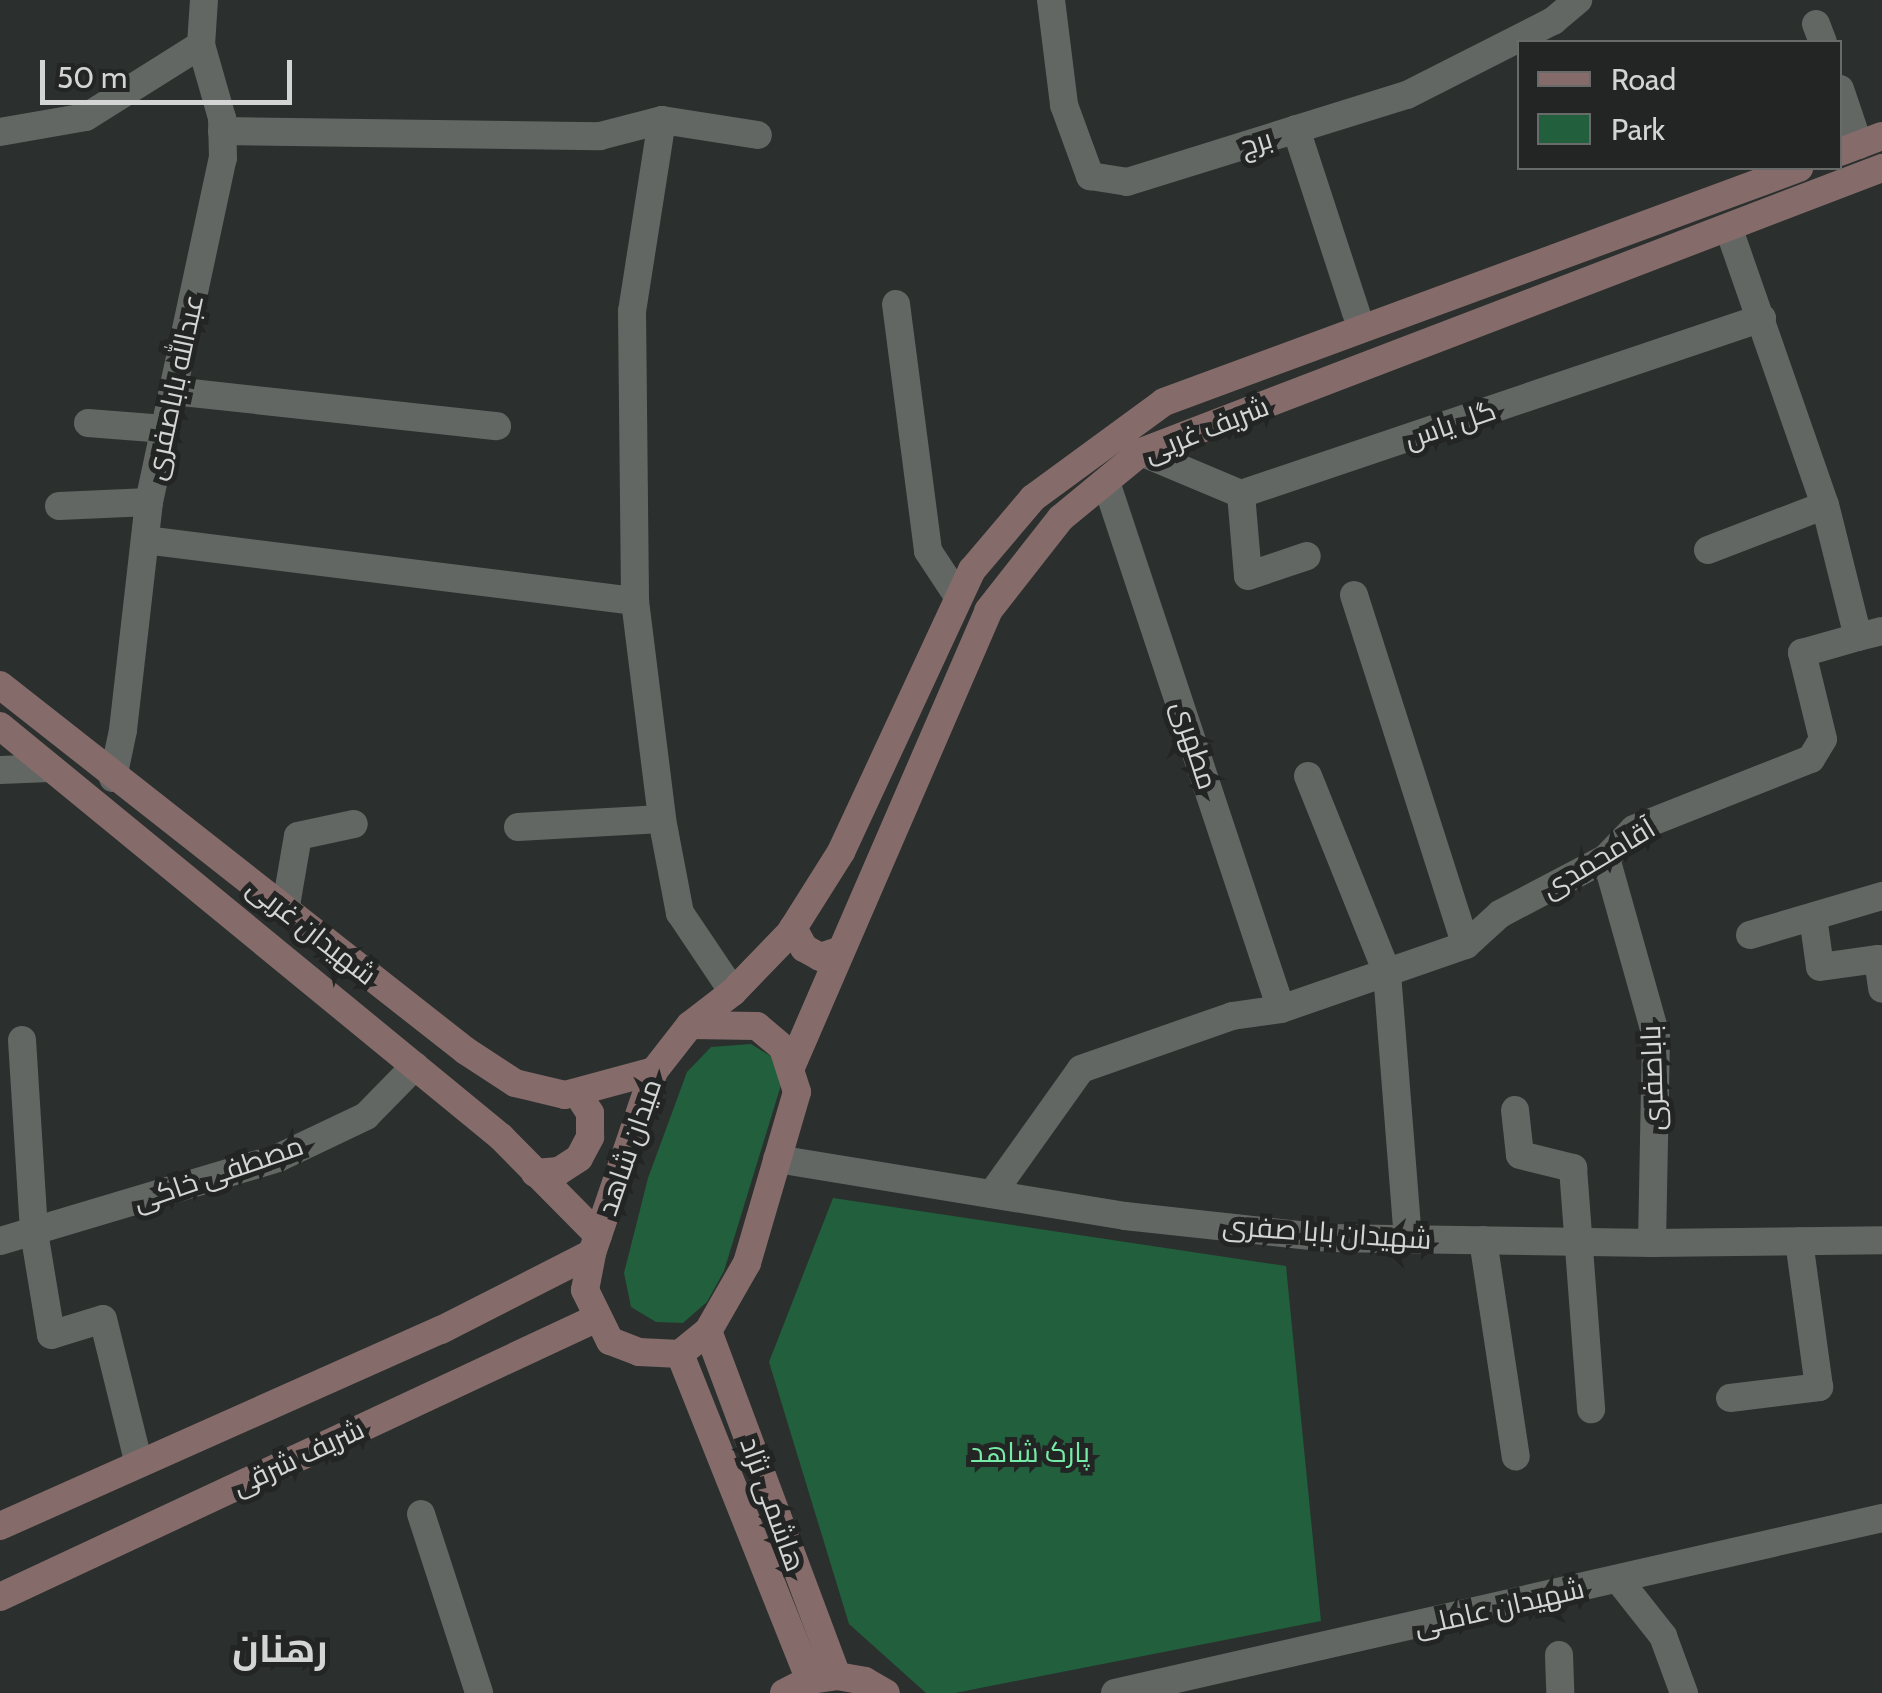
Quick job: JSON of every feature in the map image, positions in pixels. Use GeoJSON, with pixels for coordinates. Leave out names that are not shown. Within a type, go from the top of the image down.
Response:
{"type":"FeatureCollection","features":[{"type":"Feature","properties":{"kind":"main road","name":"شریف غربی"},"geometry":{"type":"LineString","coordinates":[[792,1065],[988,611],[1062,518],[1141,452],[1882,168]]}},
{"type":"Feature","properties":{"kind":"main road","name":"شریف غربی"},"geometry":{"type":"LineString","coordinates":[[690,1025],[733,992],[794,928],[841,852],[972,570],[1033,498],[1164,402],[1794,170]]}},
{"type":"Feature","properties":{"kind":"main road","name":"شهیدان غربی"},"geometry":{"type":"LineString","coordinates":[[0,685],[113,778],[466,1051],[515,1083],[565,1095],[654,1070]]}},
{"type":"Feature","properties":{"kind":"main road","name":"شهیدان غربی"},"geometry":{"type":"LineString","coordinates":[[0,726],[501,1137],[595,1244]]}},
{"type":"Feature","properties":{"kind":"main road"},"geometry":{"type":"LineString","coordinates":[[794,928],[804,948],[820,957],[839,951]]}},
{"type":"Feature","properties":{"kind":"main road"},"geometry":{"type":"LineString","coordinates":[[597,1318],[610,1341],[639,1352],[680,1354],[708,1331],[747,1263],[797,1092],[792,1065],[783,1048],[756,1026],[690,1025]]}},
{"type":"Feature","properties":{"kind":"main road","name":"میدان شاهد"},"geometry":{"type":"LineString","coordinates":[[597,1318],[585,1290],[595,1244],[654,1070],[690,1025]]}},
{"type":"Feature","properties":{"kind":"main road"},"geometry":{"type":"LineString","coordinates":[[535,1173],[559,1171],[579,1158],[590,1137],[590,1114],[578,1093]]}},
{"type":"Feature","properties":{"kind":"main road","name":"شریف شرقی"},"geometry":{"type":"LineString","coordinates":[[0,1526],[441,1330],[595,1244]]}},
{"type":"Feature","properties":{"kind":"main road","name":"شریف شرقی"},"geometry":{"type":"LineString","coordinates":[[0,1597],[597,1318]]}},
{"type":"Feature","properties":{"kind":"main road","name":"هاشمی نژاد"},"geometry":{"type":"LineString","coordinates":[[708,1331],[823,1678]]}},
{"type":"Feature","properties":{"kind":"main road","name":"هاشمی نژاد"},"geometry":{"type":"LineString","coordinates":[[680,1354],[823,1678]]}},
{"type":"Feature","properties":{"kind":"main road"},"geometry":{"type":"LineString","coordinates":[[784,1693],[823,1678],[866,1681],[886,1693]]}},
{"type":"Feature","properties":{"kind":"street","name":"عبدالله باباصفری"},"geometry":{"type":"LineString","coordinates":[[113,778],[150,502],[223,158],[222,131],[202,46],[204,0]]}},
{"type":"Feature","properties":{"kind":"street","name":"برج"},"geometry":{"type":"LineString","coordinates":[[1050,0],[1064,106],[1090,176],[1128,182],[1408,94],[1554,21],[1578,0]]}},
{"type":"Feature","properties":{"kind":"street"},"geometry":{"type":"LineString","coordinates":[[0,132],[86,117],[202,46]]}},
{"type":"Feature","properties":{"kind":"street"},"geometry":{"type":"LineString","coordinates":[[1842,94],[1860,144]]}},
{"type":"Feature","properties":{"kind":"street"},"geometry":{"type":"LineString","coordinates":[[662,120],[632,311],[635,601],[662,820],[680,913],[733,992]]}},
{"type":"Feature","properties":{"kind":"street"},"geometry":{"type":"LineString","coordinates":[[222,131],[600,136],[662,120],[758,135]]}},
{"type":"Feature","properties":{"kind":"street"},"geometry":{"type":"LineString","coordinates":[[1296,129],[1356,313]]}},
{"type":"Feature","properties":{"kind":"street","name":"آقامحمدی"},"geometry":{"type":"LineString","coordinates":[[992,1194],[1081,1069],[1232,1016],[1281,1009],[1466,945],[1500,914],[1606,858],[1634,830],[1811,759],[1823,739],[1802,653],[1870,634],[1728,227]]}},
{"type":"Feature","properties":{"kind":"street"},"geometry":{"type":"LineString","coordinates":[[896,304],[928,551],[959,598]]}},
{"type":"Feature","properties":{"kind":"street","name":"گل یاس"},"geometry":{"type":"LineString","coordinates":[[1241,494],[1762,318]]}},
{"type":"Feature","properties":{"kind":"street"},"geometry":{"type":"LineString","coordinates":[[174,391],[497,426]]}},
{"type":"Feature","properties":{"kind":"street"},"geometry":{"type":"LineString","coordinates":[[88,423],[165,429]]}},
{"type":"Feature","properties":{"kind":"street"},"geometry":{"type":"LineString","coordinates":[[1141,452],[1241,494],[1248,576],[1306,556]]}},
{"type":"Feature","properties":{"kind":"street","name":"مطهری"},"geometry":{"type":"LineString","coordinates":[[1106,482],[1281,1009]]}},
{"type":"Feature","properties":{"kind":"street"},"geometry":{"type":"LineString","coordinates":[[59,506],[150,502]]}},
{"type":"Feature","properties":{"kind":"street"},"geometry":{"type":"LineString","coordinates":[[1708,550],[1825,505]]}},
{"type":"Feature","properties":{"kind":"street"},"geometry":{"type":"LineString","coordinates":[[145,540],[635,601]]}},
{"type":"Feature","properties":{"kind":"street"},"geometry":{"type":"LineString","coordinates":[[1354,595],[1466,945]]}},
{"type":"Feature","properties":{"kind":"street"},"geometry":{"type":"LineString","coordinates":[[0,770],[50,768]]}},
{"type":"Feature","properties":{"kind":"street"},"geometry":{"type":"LineString","coordinates":[[1308,776],[1387,973],[1408,1239]]}},
{"type":"Feature","properties":{"kind":"street"},"geometry":{"type":"LineString","coordinates":[[518,828],[662,820]]}},
{"type":"Feature","properties":{"kind":"street"},"geometry":{"type":"LineString","coordinates":[[285,911],[298,836],[354,824]]}},
{"type":"Feature","properties":{"kind":"street","name":"باباصفری"},"geometry":{"type":"LineString","coordinates":[[1606,858],[1656,1036],[1652,1243]]}},
{"type":"Feature","properties":{"kind":"street"},"geometry":{"type":"LineString","coordinates":[[1750,935],[1882,896]]}},
{"type":"Feature","properties":{"kind":"street"},"geometry":{"type":"LineString","coordinates":[[1812,917],[1820,966],[1878,959],[1882,989]]}},
{"type":"Feature","properties":{"kind":"street"},"geometry":{"type":"LineString","coordinates":[[22,1040],[34,1232],[51,1335],[103,1319],[139,1464]]}},
{"type":"Feature","properties":{"kind":"street","name":"مصطفی خاکی"},"geometry":{"type":"LineString","coordinates":[[0,1241],[278,1158],[366,1116],[415,1066]]}},
{"type":"Feature","properties":{"kind":"street"},"geometry":{"type":"LineString","coordinates":[[1515,1110],[1520,1154],[1573,1168],[1592,1409]]}},
{"type":"Feature","properties":{"kind":"street","name":"شهیدان بابا صفری"},"geometry":{"type":"LineString","coordinates":[[777,1159],[1125,1216],[1292,1234],[1652,1243],[1882,1240]]}},
{"type":"Feature","properties":{"kind":"street"},"geometry":{"type":"LineString","coordinates":[[1484,1240],[1516,1458]]}},
{"type":"Feature","properties":{"kind":"street"},"geometry":{"type":"LineString","coordinates":[[1730,1398],[1819,1387],[1800,1242]]}},
{"type":"Feature","properties":{"kind":"street"},"geometry":{"type":"LineString","coordinates":[[421,1514],[480,1693]]}},
{"type":"Feature","properties":{"kind":"street","name":"شهیدان عاملی"},"geometry":{"type":"LineString","coordinates":[[1115,1693],[1882,1518]]}},
{"type":"Feature","properties":{"kind":"street"},"geometry":{"type":"LineString","coordinates":[[1618,1579],[1663,1636],[1684,1693]]}},
{"type":"Feature","properties":{"kind":"street"},"geometry":{"type":"LineString","coordinates":[[1559,1655],[1560,1693]]}},
{"type":"Feature","properties":{"kind":"green space"},"geometry":{"type":"Polygon","coordinates":[[[751,1044],[772,1057],[781,1085],[724,1271],[707,1302],[683,1323],[656,1322],[631,1307],[624,1273],[648,1178],[687,1072],[711,1047],[751,1044]]]}},
{"type":"Feature","properties":{"kind":"green space","name":"پارک شاهد"},"geometry":{"type":"Polygon","coordinates":[[[833,1198],[1286,1266],[1321,1621],[955,1693],[926,1693],[849,1624],[769,1362],[833,1198]]]}},
{"type":"Feature","properties":{"kind":"district","name":"رهنان"},"geometry":{"type":"Point","coordinates":[280,1649]}}]}
